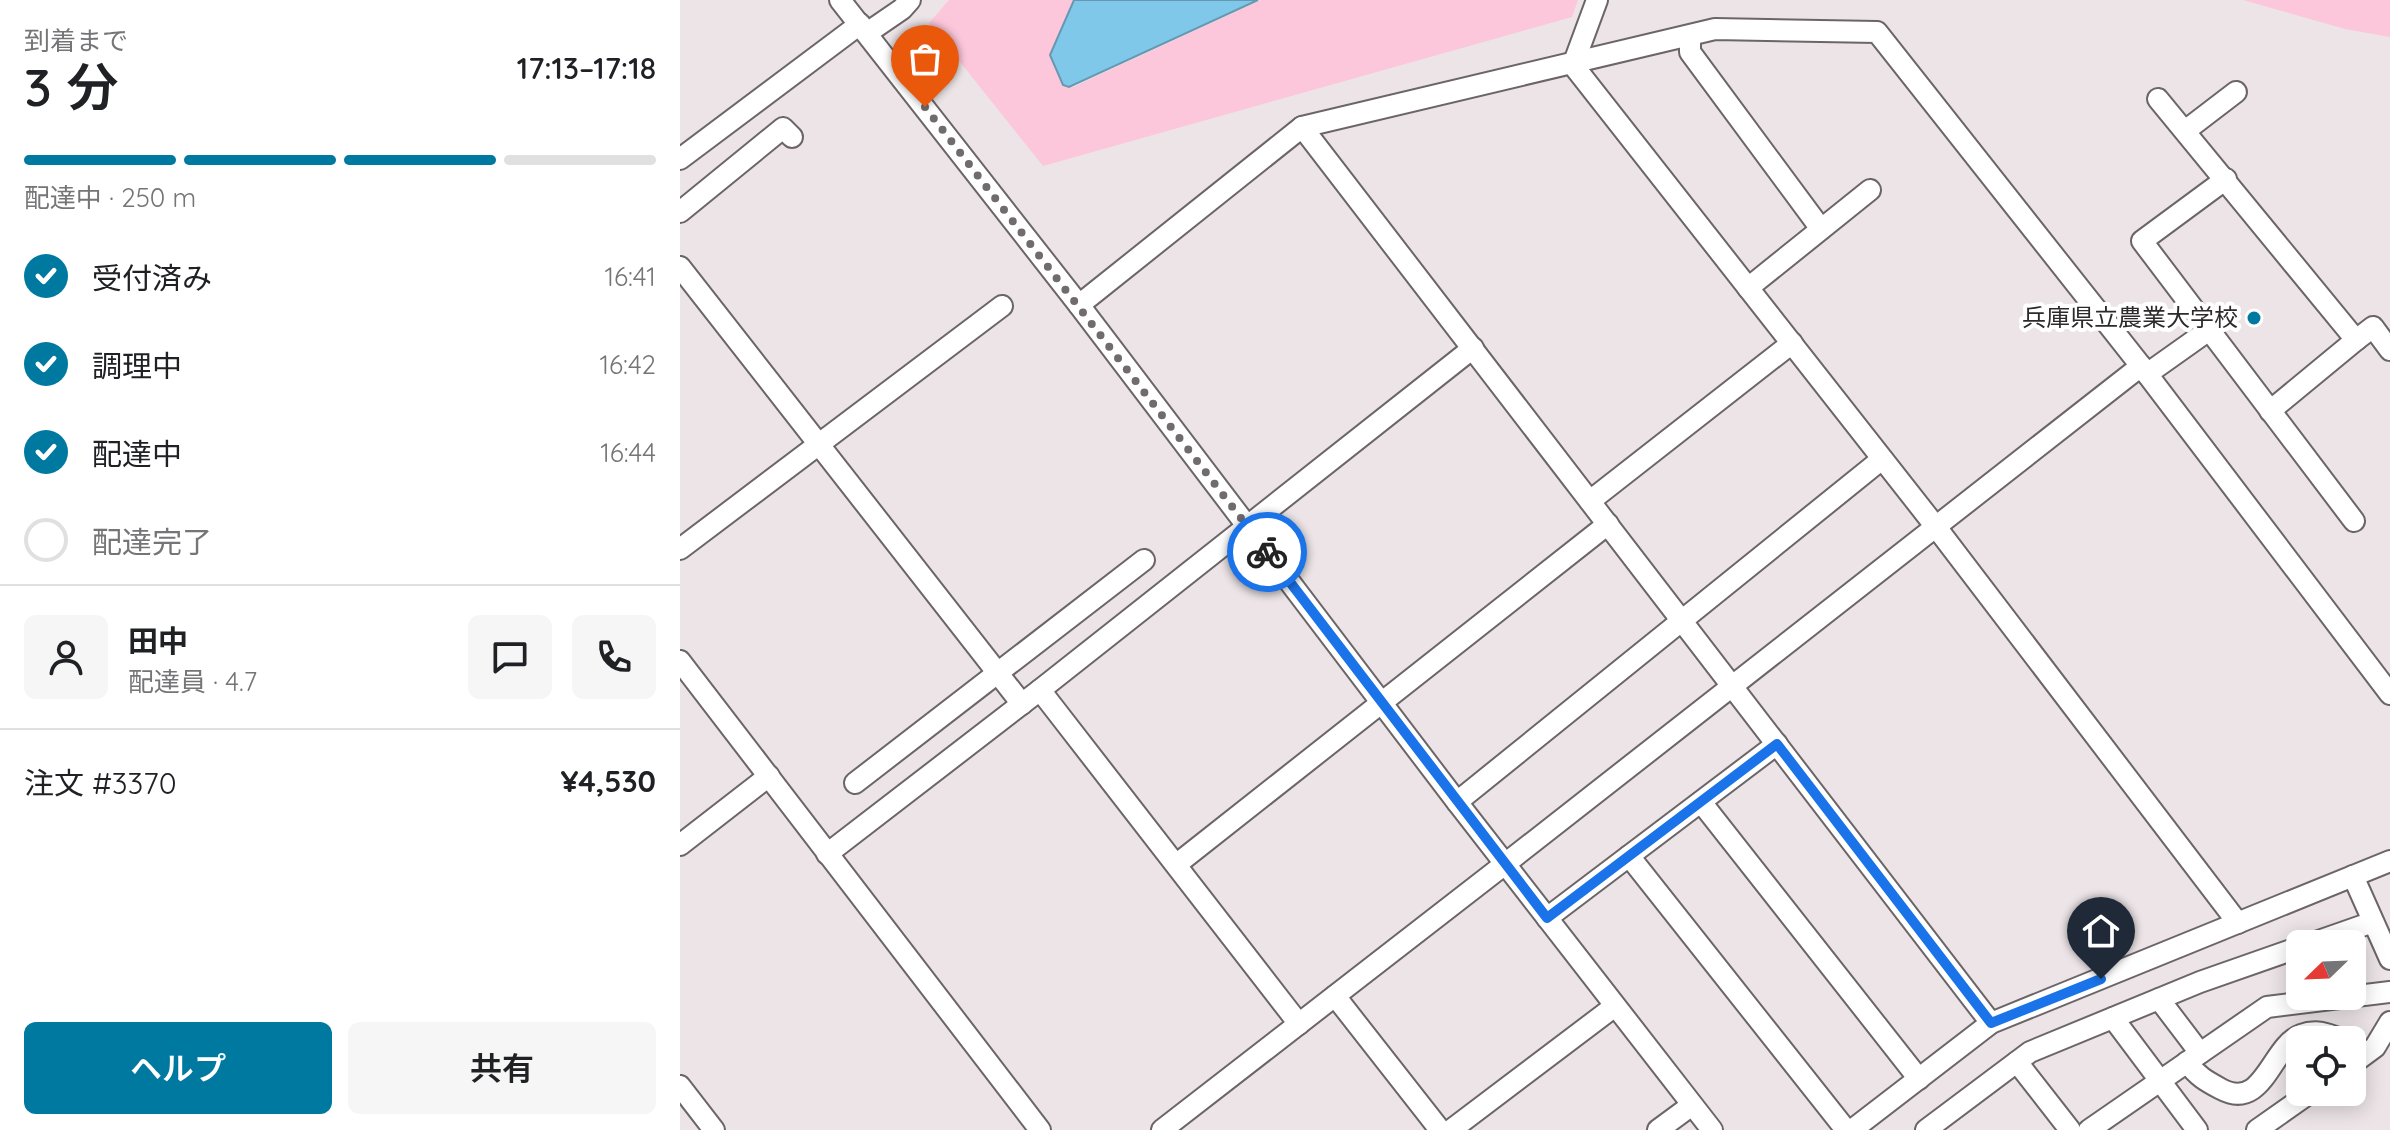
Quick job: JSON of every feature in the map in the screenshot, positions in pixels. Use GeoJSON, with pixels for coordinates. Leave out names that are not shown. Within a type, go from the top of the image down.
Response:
{"type":"FeatureCollection","features":[{"type":"Feature","properties":{"kind":"lane"},"geometry":{"type":"LineString","coordinates":[[840,0],[1079,305],[1457,802],[1712,1130]]}},
{"type":"Feature","properties":{"kind":"lane"},"geometry":{"type":"LineString","coordinates":[[680,159],[864,29],[902,9],[910,0]]}},
{"type":"Feature","properties":{"kind":"lane"},"geometry":{"type":"LineString","coordinates":[[1573,65],[1597,0]]}},
{"type":"Feature","properties":{"kind":"lane"},"geometry":{"type":"LineString","coordinates":[[1079,305],[1302,127],[1715,29],[1877,32],[2144,370],[2390,694]]}},
{"type":"Feature","properties":{"kind":"lane"},"geometry":{"type":"LineString","coordinates":[[1690,36],[1690,52],[1821,229]]}},
{"type":"Feature","properties":{"kind":"lane"},"geometry":{"type":"LineString","coordinates":[[1573,65],[1936,527],[2238,923]]}},
{"type":"Feature","properties":{"kind":"lane"},"geometry":{"type":"LineString","coordinates":[[2185,131],[2236,92]]}},
{"type":"Feature","properties":{"kind":"lane"},"geometry":{"type":"LineString","coordinates":[[2158,99],[2356,340]]}},
{"type":"Feature","properties":{"kind":"lane"},"geometry":{"type":"LineString","coordinates":[[1302,127],[1991,1023]]}},
{"type":"Feature","properties":{"kind":"lane"},"geometry":{"type":"LineString","coordinates":[[680,212],[783,128],[792,137]]}},
{"type":"Feature","properties":{"kind":"lane"},"geometry":{"type":"LineString","coordinates":[[2226,179],[2142,241],[2354,521]]}},
{"type":"Feature","properties":{"kind":"lane"},"geometry":{"type":"LineString","coordinates":[[1748,288],[1870,190]]}},
{"type":"Feature","properties":{"kind":"lane"},"geometry":{"type":"LineString","coordinates":[[680,267],[1022,704]]}},
{"type":"Feature","properties":{"kind":"lane"},"geometry":{"type":"LineString","coordinates":[[680,549],[1002,306]]}},
{"type":"Feature","properties":{"kind":"lane"},"geometry":{"type":"LineString","coordinates":[[2270,411],[2373,327],[2390,350]]}},
{"type":"Feature","properties":{"kind":"lane"},"geometry":{"type":"LineString","coordinates":[[1162,1130],[1936,527],[2144,370],[2209,330]]}},
{"type":"Feature","properties":{"kind":"lane"},"geometry":{"type":"LineString","coordinates":[[1590,501],[1792,343]]}},
{"type":"Feature","properties":{"kind":"lane"},"geometry":{"type":"LineString","coordinates":[[827,854],[1473,348]]}},
{"type":"Feature","properties":{"kind":"lane"},"geometry":{"type":"LineString","coordinates":[[1457,802],[1882,459]]}},
{"type":"Feature","properties":{"kind":"lane"},"geometry":{"type":"LineString","coordinates":[[1177,864],[1608,524]]}},
{"type":"Feature","properties":{"kind":"lane"},"geometry":{"type":"LineString","coordinates":[[855,783],[1144,560]]}},
{"type":"Feature","properties":{"kind":"lane"},"geometry":{"type":"LineString","coordinates":[[680,661],[1040,1130]]}},
{"type":"Feature","properties":{"kind":"lane"},"geometry":{"type":"LineString","coordinates":[[1040,690],[1299,1024]]}},
{"type":"Feature","properties":{"kind":"lane"},"geometry":{"type":"LineString","coordinates":[[1547,918],[1777,744]]}},
{"type":"Feature","properties":{"kind":"lane"},"geometry":{"type":"LineString","coordinates":[[680,845],[769,776]]}},
{"type":"Feature","properties":{"kind":"lane"},"geometry":{"type":"LineString","coordinates":[[1701,802],[1919,1079]]}},
{"type":"Feature","properties":{"kind":"lane"},"geometry":{"type":"LineString","coordinates":[[1629,856],[1849,1130],[1991,1023],[2390,861]]}},
{"type":"Feature","properties":{"kind":"lane"},"geometry":{"type":"LineString","coordinates":[[2353,876],[2390,959]]}},
{"type":"Feature","properties":{"kind":"lane"},"geometry":{"type":"LineString","coordinates":[[2350,930],[2373,922]]}},
{"type":"Feature","properties":{"kind":"lane"},"geometry":{"type":"LineString","coordinates":[[1926,1130],[2030,1052],[2159,999],[2286,952]]}},
{"type":"Feature","properties":{"kind":"lane"},"geometry":{"type":"LineString","coordinates":[[2089,1130],[2118,1122],[2161,1081],[2267,1007],[2390,992]]}},
{"type":"Feature","properties":{"kind":"lane"},"geometry":{"type":"LineString","coordinates":[[1335,996],[1440,1130]]}},
{"type":"Feature","properties":{"kind":"lane"},"geometry":{"type":"LineString","coordinates":[[2159,999],[2193,1058],[2198,1077],[2230,1094],[2243,1093],[2257,1086],[2286,1048]]}},
{"type":"Feature","properties":{"kind":"lane"},"geometry":{"type":"LineString","coordinates":[[1451,1130],[1615,1006]]}},
{"type":"Feature","properties":{"kind":"lane"},"geometry":{"type":"LineString","coordinates":[[2113,1018],[2197,1130]]}},
{"type":"Feature","properties":{"kind":"lane"},"geometry":{"type":"LineString","coordinates":[[2366,1051],[2375,1047],[2390,1022]]}},
{"type":"Feature","properties":{"kind":"lane"},"geometry":{"type":"LineString","coordinates":[[2017,1062],[2070,1130]]}},
{"type":"Feature","properties":{"kind":"lane"},"geometry":{"type":"LineString","coordinates":[[680,1086],[714,1130]]}},
{"type":"Feature","properties":{"kind":"lane"},"geometry":{"type":"LineString","coordinates":[[1658,1130],[1692,1105]]}},
{"type":"Feature","properties":{"kind":"lane"},"geometry":{"type":"LineString","coordinates":[[2257,1130],[2291,1106]]}},
{"type":"Feature","properties":{"kind":"shaded area"},"geometry":{"type":"Polygon","coordinates":[[[949,0],[1078,0],[1067,84],[1073,87],[1261,0],[1578,0],[1572,17],[1043,166],[929,23],[949,0]]]}},
{"type":"Feature","properties":{"kind":"shaded area"},"geometry":{"type":"Polygon","coordinates":[[[2243,0],[2390,0],[2390,37],[2345,29],[2243,0]]]}},
{"type":"Feature","properties":{"kind":"water"},"geometry":{"type":"Polygon","coordinates":[[[1074,0],[1258,0],[1069,87],[1063,85],[1050,55],[1074,0]]]}},
{"type":"Feature","properties":{"kind":"way so far"},"geometry":{"type":"LineString","coordinates":[[925,107],[1267,552]]}},
{"type":"Feature","properties":{"kind":"place","name":"兵庫県立農業大学校"},"geometry":{"type":"Point","coordinates":[2254,318]}},
{"type":"Feature","properties":{"kind":"route"},"geometry":{"type":"LineString","coordinates":[[1267,552],[1547,918],[1777,744],[1991,1023],[2101,979]]}}]}
